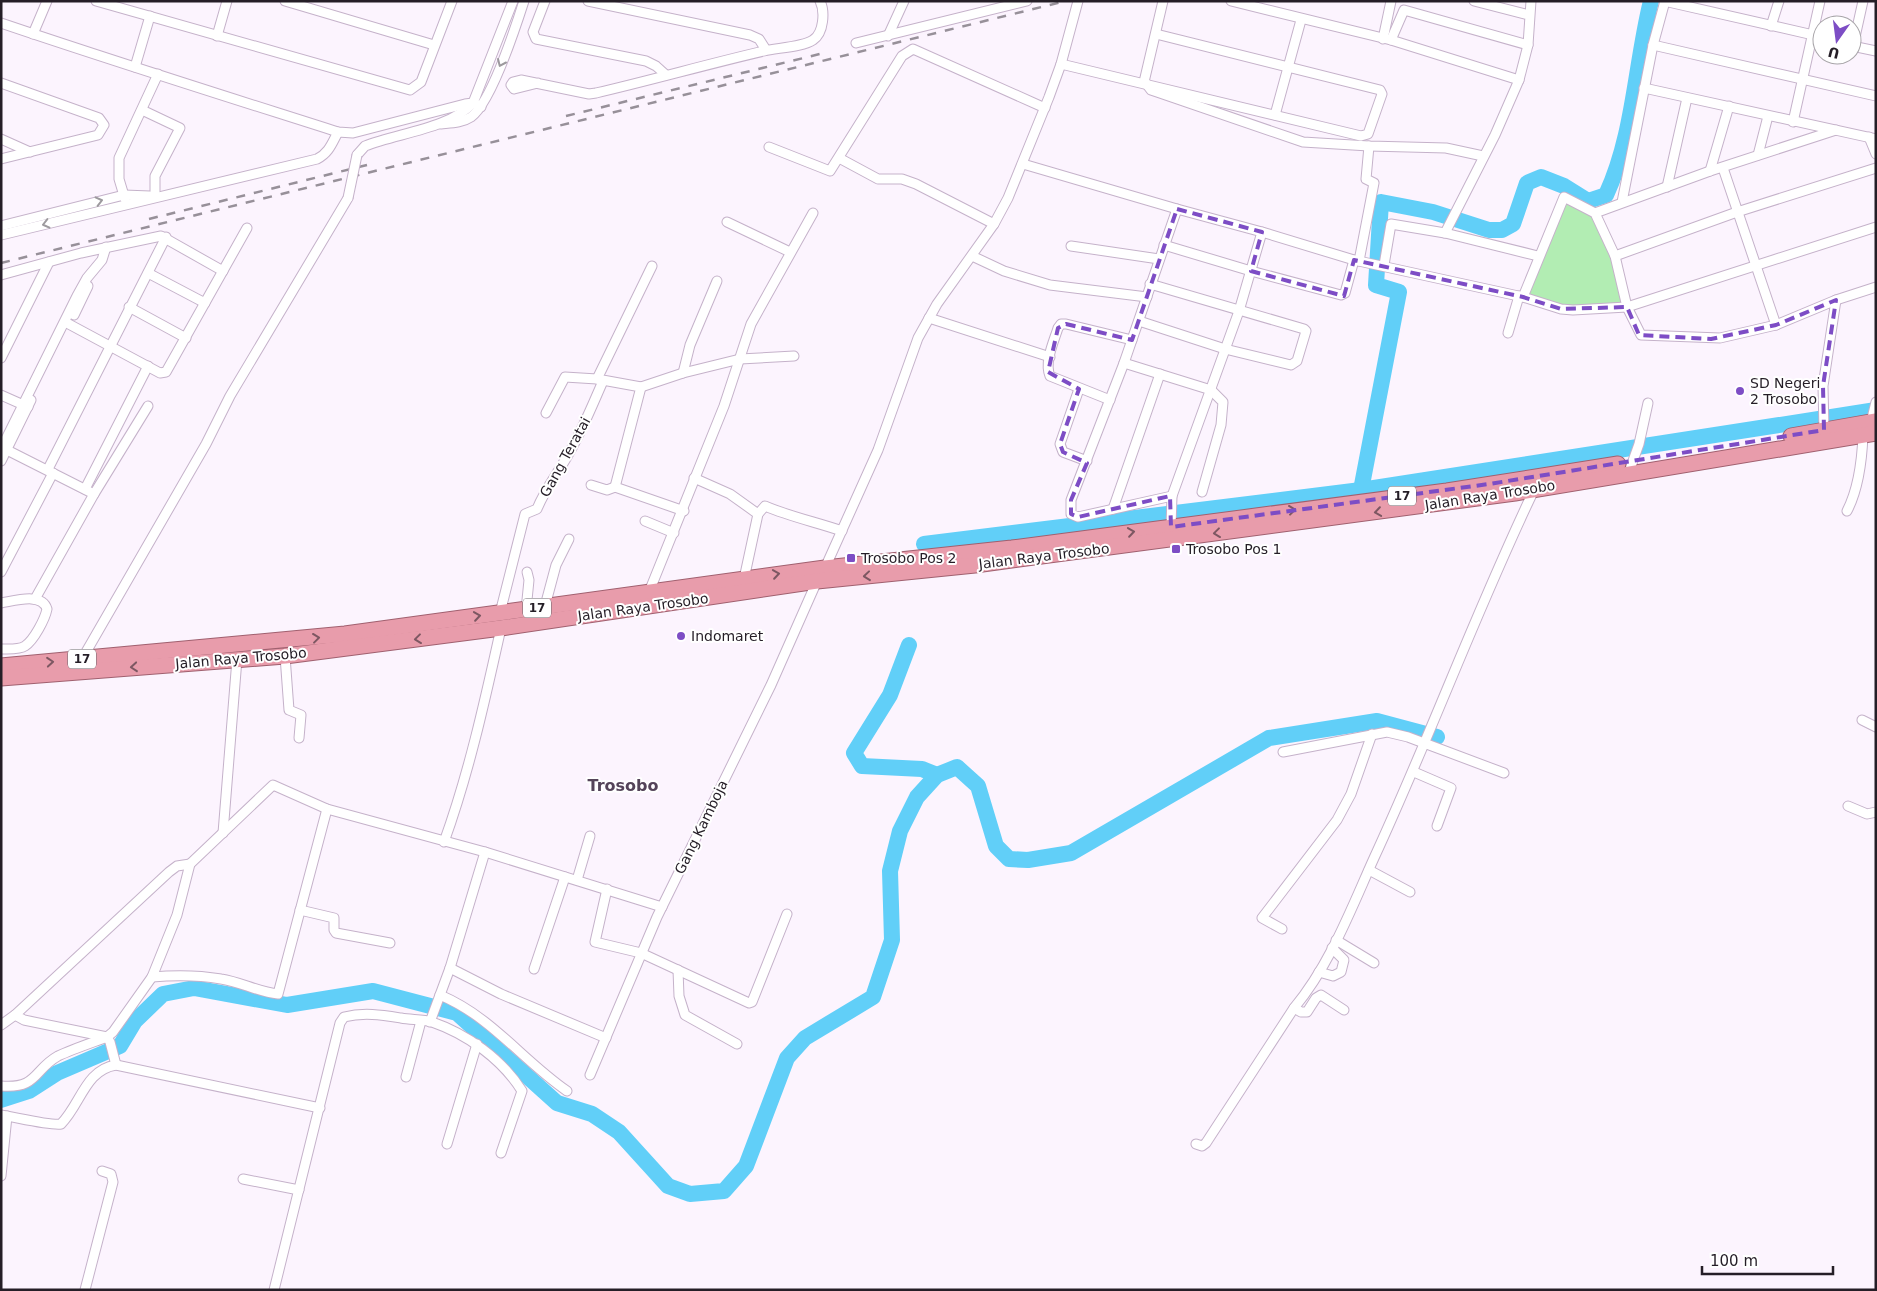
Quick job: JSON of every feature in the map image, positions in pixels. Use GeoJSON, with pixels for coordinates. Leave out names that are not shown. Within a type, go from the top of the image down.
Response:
{"type":"FeatureCollection","features":[{"type":"Feature","properties":{"kind":"highway","name":"Jalan Raya Trosobo"},"geometry":{"type":"LineString","coordinates":[[1,666],[500,621],[817,581],[1171,525],[1447,491],[1873,419]]}},
{"type":"Feature","properties":{"kind":"highway","name":"Jalan Raya Trosobo"},"geometry":{"type":"LineString","coordinates":[[930,563],[1053,555],[1534,490],[1635,458],[1873,419]]}},
{"type":"Feature","properties":{"kind":"highway","name":"Jalan Raya Trosobo"},"geometry":{"type":"LineString","coordinates":[[1,678],[285,656],[500,621],[526,610],[545,606],[825,568],[914,565]]}},
{"type":"Feature","properties":{"kind":"street"},"geometry":{"type":"LineString","coordinates":[[34,34],[48,1]]}},
{"type":"Feature","properties":{"kind":"street"},"geometry":{"type":"LineString","coordinates":[[96,1],[410,90],[421,82],[452,1]]}},
{"type":"Feature","properties":{"kind":"street"},"geometry":{"type":"LineString","coordinates":[[217,36],[227,1]]}},
{"type":"Feature","properties":{"kind":"street"},"geometry":{"type":"LineString","coordinates":[[285,1],[434,46]]}},
{"type":"Feature","properties":{"kind":"street"},"geometry":{"type":"LineString","coordinates":[[477,105],[501,30],[513,1]]}},
{"type":"Feature","properties":{"kind":"street"},"geometry":{"type":"LineString","coordinates":[[82,659],[201,452],[230,396],[348,198],[360,149],[373,142],[460,117],[477,105],[514,33],[524,1]]}},
{"type":"Feature","properties":{"kind":"street"},"geometry":{"type":"LineString","coordinates":[[544,1],[533,32],[536,40],[646,61],[656,66],[666,75]]}},
{"type":"Feature","properties":{"kind":"street"},"geometry":{"type":"LineString","coordinates":[[588,1],[750,35],[759,39],[766,50]]}},
{"type":"Feature","properties":{"kind":"street"},"geometry":{"type":"LineString","coordinates":[[538,83],[590,94],[813,40],[823,18],[820,1]]}},
{"type":"Feature","properties":{"kind":"street"},"geometry":{"type":"LineString","coordinates":[[888,36],[904,1]]}},
{"type":"Feature","properties":{"kind":"street"},"geometry":{"type":"LineString","coordinates":[[856,43],[1027,1]]}},
{"type":"Feature","properties":{"kind":"street"},"geometry":{"type":"LineString","coordinates":[[825,568],[878,450],[918,338],[944,292],[994,224],[1023,164],[1061,64],[1078,1]]}},
{"type":"Feature","properties":{"kind":"street"},"geometry":{"type":"LineString","coordinates":[[1144,82],[1164,1]]}},
{"type":"Feature","properties":{"kind":"street"},"geometry":{"type":"LineString","coordinates":[[1232,1],[1266,6],[1302,20],[1387,39],[1519,80]]}},
{"type":"Feature","properties":{"kind":"street"},"geometry":{"type":"LineString","coordinates":[[1387,39],[1391,1]]}},
{"type":"Feature","properties":{"kind":"street"},"geometry":{"type":"LineString","coordinates":[[1474,1],[1529,15]]}},
{"type":"Feature","properties":{"kind":"street"},"geometry":{"type":"LineString","coordinates":[[1446,231],[1495,135],[1519,80],[1528,45],[1531,1]]}},
{"type":"Feature","properties":{"kind":"street"},"geometry":{"type":"LineString","coordinates":[[1622,202],[1644,88],[1664,1],[1812,35],[1793,122]]}},
{"type":"Feature","properties":{"kind":"street"},"geometry":{"type":"LineString","coordinates":[[1771,26],[1779,1]]}},
{"type":"Feature","properties":{"kind":"street"},"geometry":{"type":"LineString","coordinates":[[1817,15],[1820,1]]}},
{"type":"Feature","properties":{"kind":"street"},"geometry":{"type":"LineString","coordinates":[[1860,15],[1863,1]]}},
{"type":"Feature","properties":{"kind":"street"},"geometry":{"type":"LineString","coordinates":[[1387,39],[1404,10],[1528,45]]}},
{"type":"Feature","properties":{"kind":"street"},"geometry":{"type":"LineString","coordinates":[[134,67],[150,16]]}},
{"type":"Feature","properties":{"kind":"street"},"geometry":{"type":"LineString","coordinates":[[1275,115],[1302,20]]}},
{"type":"Feature","properties":{"kind":"street"},"geometry":{"type":"LineString","coordinates":[[1,23],[338,132],[353,133],[477,105]]}},
{"type":"Feature","properties":{"kind":"street"},"geometry":{"type":"LineString","coordinates":[[501,30],[514,33]]}},
{"type":"Feature","properties":{"kind":"street"},"geometry":{"type":"LineString","coordinates":[[1061,64],[1144,82],[1335,130],[1366,135],[1372,129],[1382,94],[1377,88],[1156,34]]}},
{"type":"Feature","properties":{"kind":"street"},"geometry":{"type":"LineString","coordinates":[[1653,46],[1876,96]]}},
{"type":"Feature","properties":{"kind":"street"},"geometry":{"type":"LineString","coordinates":[[1862,48],[1876,51]]}},
{"type":"Feature","properties":{"kind":"street"},"geometry":{"type":"LineString","coordinates":[[770,147],[828,172],[839,158],[902,56],[911,49],[917,49],[1045,108]]}},
{"type":"Feature","properties":{"kind":"street"},"geometry":{"type":"LineString","coordinates":[[126,199],[118,179],[119,158],[158,74]]}},
{"type":"Feature","properties":{"kind":"street"},"geometry":{"type":"LineString","coordinates":[[1144,82],[1151,90],[1288,138],[1312,143],[1446,148],[1483,156]]}},
{"type":"Feature","properties":{"kind":"street"},"geometry":{"type":"LineString","coordinates":[[1,83],[99,118],[103,122],[103,128],[98,135],[1,159]]}},
{"type":"Feature","properties":{"kind":"street"},"geometry":{"type":"LineString","coordinates":[[1644,88],[1873,138],[1876,154]]}},
{"type":"Feature","properties":{"kind":"street"},"geometry":{"type":"LineString","coordinates":[[1667,187],[1687,98]]}},
{"type":"Feature","properties":{"kind":"street"},"geometry":{"type":"LineString","coordinates":[[1710,171],[1729,106]]}},
{"type":"Feature","properties":{"kind":"street"},"geometry":{"type":"LineString","coordinates":[[142,110],[180,128],[155,176],[155,197]]}},
{"type":"Feature","properties":{"kind":"street"},"geometry":{"type":"LineString","coordinates":[[1758,155],[1768,116]]}},
{"type":"Feature","properties":{"kind":"street"},"geometry":{"type":"LineString","coordinates":[[1595,213],[1710,171],[1836,130]]}},
{"type":"Feature","properties":{"kind":"street"},"geometry":{"type":"LineString","coordinates":[[1,235],[67,214],[126,199],[155,197],[317,159],[324,156],[338,132]]}},
{"type":"Feature","properties":{"kind":"street"},"geometry":{"type":"LineString","coordinates":[[1,139],[30,152]]}},
{"type":"Feature","properties":{"kind":"street"},"geometry":{"type":"LineString","coordinates":[[1164,245],[1250,271],[1342,295],[1357,260],[1374,183],[1366,179],[1369,146]]}},
{"type":"Feature","properties":{"kind":"street"},"geometry":{"type":"LineString","coordinates":[[839,158],[878,179],[902,179],[916,184],[994,224]]}},
{"type":"Feature","properties":{"kind":"street"},"geometry":{"type":"LineString","coordinates":[[1023,164],[1357,260],[1521,296],[1572,310],[1627,307],[1876,227]]}},
{"type":"Feature","properties":{"kind":"street"},"geometry":{"type":"LineString","coordinates":[[1722,168],[1776,325]]}},
{"type":"Feature","properties":{"kind":"street"},"geometry":{"type":"LineString","coordinates":[[1614,256],[1737,212],[1876,168]]}},
{"type":"Feature","properties":{"kind":"street"},"geometry":{"type":"LineString","coordinates":[[1508,333],[1521,296],[1563,198],[1595,213],[1614,256],[1627,307],[1638,332],[1643,335],[1720,338],[1776,325],[1836,300],[1876,287]]}},
{"type":"Feature","properties":{"kind":"street"},"geometry":{"type":"LineString","coordinates":[[1172,496],[1078,517],[1071,514],[1071,500],[1124,363],[1177,209]]}},
{"type":"Feature","properties":{"kind":"street"},"geometry":{"type":"LineString","coordinates":[[1,226],[67,214]]}},
{"type":"Feature","properties":{"kind":"street"},"geometry":{"type":"LineString","coordinates":[[649,592],[684,511],[694,478],[724,406],[751,324],[813,214]]}},
{"type":"Feature","properties":{"kind":"street"},"geometry":{"type":"LineString","coordinates":[[726,222],[790,252]]}},
{"type":"Feature","properties":{"kind":"street"},"geometry":{"type":"LineString","coordinates":[[1379,265],[1391,224],[1446,231],[1538,256]]}},
{"type":"Feature","properties":{"kind":"street"},"geometry":{"type":"LineString","coordinates":[[67,324],[160,373],[167,372],[247,228]]}},
{"type":"Feature","properties":{"kind":"street"},"geometry":{"type":"LineString","coordinates":[[1171,525],[1170,508],[1172,496],[1239,311],[1262,232]]}},
{"type":"Feature","properties":{"kind":"street"},"geometry":{"type":"LineString","coordinates":[[1,275],[150,237],[166,237],[223,271]]}},
{"type":"Feature","properties":{"kind":"street"},"geometry":{"type":"LineString","coordinates":[[1,572],[110,346],[166,237]]}},
{"type":"Feature","properties":{"kind":"street"},"geometry":{"type":"LineString","coordinates":[[1071,246],[1159,259]]}},
{"type":"Feature","properties":{"kind":"street"},"geometry":{"type":"LineString","coordinates":[[1,461],[3,448],[95,270],[102,260],[106,247]]}},
{"type":"Feature","properties":{"kind":"street"},"geometry":{"type":"LineString","coordinates":[[972,256],[1004,270],[1050,285],[1146,297]]}},
{"type":"Feature","properties":{"kind":"street"},"geometry":{"type":"LineString","coordinates":[[1,358],[49,262]]}},
{"type":"Feature","properties":{"kind":"street"},"geometry":{"type":"LineString","coordinates":[[600,380],[652,266]]}},
{"type":"Feature","properties":{"kind":"street"},"geometry":{"type":"LineString","coordinates":[[148,273],[205,303]]}},
{"type":"Feature","properties":{"kind":"street"},"geometry":{"type":"LineString","coordinates":[[683,372],[690,345],[717,281]]}},
{"type":"Feature","properties":{"kind":"street"},"geometry":{"type":"LineString","coordinates":[[1139,321],[1225,349],[1291,365],[1297,362],[1306,329],[1150,284]]}},
{"type":"Feature","properties":{"kind":"street"},"geometry":{"type":"LineString","coordinates":[[1823,427],[1823,386],[1836,300]]}},
{"type":"Feature","properties":{"kind":"street"},"geometry":{"type":"LineString","coordinates":[[130,307],[186,338]]}},
{"type":"Feature","properties":{"kind":"street"},"geometry":{"type":"LineString","coordinates":[[929,318],[1050,358]]}},
{"type":"Feature","properties":{"kind":"street"},"geometry":{"type":"LineString","coordinates":[[1110,400],[1050,376],[1048,369],[1058,328],[1061,324],[1132,340]]}},
{"type":"Feature","properties":{"kind":"street"},"geometry":{"type":"LineString","coordinates":[[546,413],[565,377],[600,380],[641,387],[683,372],[740,359],[794,356]]}},
{"type":"Feature","properties":{"kind":"street"},"geometry":{"type":"LineString","coordinates":[[1124,363],[1211,390],[1223,402],[1223,415],[1202,492]]}},
{"type":"Feature","properties":{"kind":"street"},"geometry":{"type":"LineString","coordinates":[[85,489],[148,366]]}},
{"type":"Feature","properties":{"kind":"street"},"geometry":{"type":"LineString","coordinates":[[1113,509],[1160,374]]}},
{"type":"Feature","properties":{"kind":"street","name":"Gang Teratai"},"geometry":{"type":"LineString","coordinates":[[500,621],[525,514],[537,509],[542,495],[568,455],[588,417],[600,380]]}},
{"type":"Feature","properties":{"kind":"street"},"geometry":{"type":"LineString","coordinates":[[615,487],[641,387]]}},
{"type":"Feature","properties":{"kind":"street"},"geometry":{"type":"LineString","coordinates":[[1080,389],[1060,444],[1063,452],[1087,462]]}},
{"type":"Feature","properties":{"kind":"street"},"geometry":{"type":"LineString","coordinates":[[1,395],[25,406]]}},
{"type":"Feature","properties":{"kind":"street"},"geometry":{"type":"LineString","coordinates":[[1635,458],[1648,403]]}},
{"type":"Feature","properties":{"kind":"street"},"geometry":{"type":"LineString","coordinates":[[35,599],[94,494],[148,406]]}},
{"type":"Feature","properties":{"kind":"street"},"geometry":{"type":"LineString","coordinates":[[1847,511],[1852,501],[1873,419]]}},
{"type":"Feature","properties":{"kind":"street"},"geometry":{"type":"LineString","coordinates":[[117,426],[130,434]]}},
{"type":"Feature","properties":{"kind":"street"},"geometry":{"type":"LineString","coordinates":[[3,448],[94,494]]}},
{"type":"Feature","properties":{"kind":"street"},"geometry":{"type":"LineString","coordinates":[[105,449],[118,456]]}},
{"type":"Feature","properties":{"kind":"street"},"geometry":{"type":"LineString","coordinates":[[694,478],[730,494],[758,514]]}},
{"type":"Feature","properties":{"kind":"street"},"geometry":{"type":"LineString","coordinates":[[591,485],[607,490],[615,487],[684,511]]}},
{"type":"Feature","properties":{"kind":"street"},"geometry":{"type":"LineString","coordinates":[[1196,1144],[1202,1146],[1206,1144],[1294,1008],[1311,989],[1414,772],[1534,490]]}},
{"type":"Feature","properties":{"kind":"street"},"geometry":{"type":"LineString","coordinates":[[744,579],[758,514],[765,506],[793,518],[815,521],[842,531]]}},
{"type":"Feature","properties":{"kind":"street"},"geometry":{"type":"LineString","coordinates":[[645,521],[674,533]]}},
{"type":"Feature","properties":{"kind":"street"},"geometry":{"type":"LineString","coordinates":[[545,606],[556,566],[569,539]]}},
{"type":"Feature","properties":{"kind":"street"},"geometry":{"type":"LineString","coordinates":[[526,610],[530,580],[527,572]]}},
{"type":"Feature","properties":{"kind":"street","name":"Gang Kamboja"},"geometry":{"type":"LineString","coordinates":[[590,1075],[641,953],[771,685],[817,581]]}},
{"type":"Feature","properties":{"kind":"street"},"geometry":{"type":"LineString","coordinates":[[1,603],[35,599],[45,603],[47,610],[28,643],[20,648],[1,650]]}},
{"type":"Feature","properties":{"kind":"street"},"geometry":{"type":"LineString","coordinates":[[444,842],[459,801],[483,711],[500,621]]}},
{"type":"Feature","properties":{"kind":"street"},"geometry":{"type":"LineString","coordinates":[[285,656],[289,710],[301,715],[299,738]]}},
{"type":"Feature","properties":{"kind":"street"},"geometry":{"type":"LineString","coordinates":[[224,833],[237,659]]}},
{"type":"Feature","properties":{"kind":"street"},"geometry":{"type":"LineString","coordinates":[[1862,720],[1876,726]]}},
{"type":"Feature","properties":{"kind":"street"},"geometry":{"type":"LineString","coordinates":[[1282,929],[1262,918],[1337,820],[1351,794],[1372,734]]}},
{"type":"Feature","properties":{"kind":"street"},"geometry":{"type":"LineString","coordinates":[[1283,752],[1372,734],[1395,734],[1426,741],[1504,773]]}},
{"type":"Feature","properties":{"kind":"street"},"geometry":{"type":"LineString","coordinates":[[1414,772],[1451,788],[1437,826]]}},
{"type":"Feature","properties":{"kind":"street"},"geometry":{"type":"LineString","coordinates":[[1,1086],[23,1085],[56,1057],[109,1040],[152,977],[177,915],[190,864],[272,785],[327,809],[485,852],[607,889],[662,908]]}},
{"type":"Feature","properties":{"kind":"street"},"geometry":{"type":"LineString","coordinates":[[1848,806],[1867,814],[1876,812]]}},
{"type":"Feature","properties":{"kind":"street"},"geometry":{"type":"LineString","coordinates":[[152,977],[186,974],[222,979],[256,990],[278,994],[327,809]]}},
{"type":"Feature","properties":{"kind":"street"},"geometry":{"type":"LineString","coordinates":[[577,880],[590,836]]}},
{"type":"Feature","properties":{"kind":"street"},"geometry":{"type":"LineString","coordinates":[[406,1077],[427,1020],[439,998],[450,968],[485,852]]}},
{"type":"Feature","properties":{"kind":"street"},"geometry":{"type":"LineString","coordinates":[[1,1025],[15,1015],[169,872],[177,866],[190,864]]}},
{"type":"Feature","properties":{"kind":"street"},"geometry":{"type":"LineString","coordinates":[[1369,870],[1410,892]]}},
{"type":"Feature","properties":{"kind":"street"},"geometry":{"type":"LineString","coordinates":[[534,969],[565,877]]}},
{"type":"Feature","properties":{"kind":"street"},"geometry":{"type":"LineString","coordinates":[[607,889],[595,941],[641,953],[752,1003],[787,914]]}},
{"type":"Feature","properties":{"kind":"street"},"geometry":{"type":"LineString","coordinates":[[300,910],[334,918],[334,930],[336,933],[390,943]]}},
{"type":"Feature","properties":{"kind":"street"},"geometry":{"type":"LineString","coordinates":[[1334,944],[1374,962]]}},
{"type":"Feature","properties":{"kind":"street"},"geometry":{"type":"LineString","coordinates":[[1319,972],[1333,976],[1342,972],[1344,960],[1334,944]]}},
{"type":"Feature","properties":{"kind":"street"},"geometry":{"type":"LineString","coordinates":[[450,968],[501,994],[606,1038]]}},
{"type":"Feature","properties":{"kind":"street"},"geometry":{"type":"LineString","coordinates":[[678,970],[679,996],[685,1015],[737,1044]]}},
{"type":"Feature","properties":{"kind":"street"},"geometry":{"type":"LineString","coordinates":[[1294,1008],[1301,1012],[1306,1012],[1316,998],[1321,995],[1344,1010]]}},
{"type":"Feature","properties":{"kind":"street"},"geometry":{"type":"LineString","coordinates":[[439,998],[456,1002],[485,1020],[549,1079],[567,1090]]}},
{"type":"Feature","properties":{"kind":"street"},"geometry":{"type":"LineString","coordinates":[[274,1290],[343,1018],[358,1014],[374,1014],[427,1020],[454,1031],[477,1044],[522,1091],[500,1153]]}},
{"type":"Feature","properties":{"kind":"street"},"geometry":{"type":"LineString","coordinates":[[15,1015],[24,1020],[109,1040]]}},
{"type":"Feature","properties":{"kind":"street"},"geometry":{"type":"LineString","coordinates":[[109,1040],[115,1063]]}},
{"type":"Feature","properties":{"kind":"street"},"geometry":{"type":"LineString","coordinates":[[447,1144],[477,1044]]}},
{"type":"Feature","properties":{"kind":"street"},"geometry":{"type":"LineString","coordinates":[[1,1176],[4,1115],[47,1124],[61,1124],[96,1073],[115,1063],[320,1108]]}},
{"type":"Feature","properties":{"kind":"street"},"geometry":{"type":"LineString","coordinates":[[84,1290],[113,1182],[111,1174],[102,1171]]}},
{"type":"Feature","properties":{"kind":"street"},"geometry":{"type":"LineString","coordinates":[[243,1179],[298,1190]]}},
{"type":"Feature","properties":{"kind":"highlighted area"},"geometry":{"type":"Polygon","coordinates":[[[1177,209],[1262,232],[1251,271],[1344,296],[1354,260],[1523,297],[1561,309],[1627,307],[1639,335],[1711,339],[1776,325],[1836,300],[1823,386],[1824,430],[1489,484],[1171,527],[1170,496],[1078,517],[1071,514],[1071,500],[1087,463],[1063,452],[1060,444],[1079,389],[1048,372],[1058,328],[1066,324],[1132,340],[1177,209]]]}},
{"type":"Feature","properties":{"kind":"green space"},"geometry":{"type":"Polygon","coordinates":[[[1564,198],[1594,214],[1611,258],[1625,305],[1562,308],[1526,296],[1564,198]]]}},
{"type":"Feature","properties":{"kind":"waterway"},"geometry":{"type":"LineString","coordinates":[[1361,490],[1399,292],[1376,285],[1381,202],[1433,212],[1489,230],[1502,230],[1513,224],[1527,183],[1541,177],[1564,186],[1588,201],[1606,195],[1623,148],[1651,1]]}},
{"type":"Feature","properties":{"kind":"waterway"},"geometry":{"type":"LineString","coordinates":[[924,544],[1361,490],[1876,410]]}},
{"type":"Feature","properties":{"kind":"waterway"},"geometry":{"type":"LineString","coordinates":[[909,645],[890,695],[854,753],[862,766],[922,769],[937,775]]}},
{"type":"Feature","properties":{"kind":"waterway"},"geometry":{"type":"LineString","coordinates":[[1,1100],[29,1091],[57,1073],[120,1046],[135,1021],[163,994],[194,988],[287,1005],[373,991],[457,1013],[557,1103],[592,1114],[619,1132],[668,1186],[690,1194],[724,1191],[746,1166],[787,1058],[805,1038],[873,997],[892,940],[890,871],[900,831],[917,797],[937,775],[957,767],[978,786],[996,846],[1009,859],[1028,860],[1071,853],[1269,738],[1377,721],[1437,737]]}},
{"type":"Feature","properties":{"kind":"railway"},"geometry":{"type":"LineString","coordinates":[[1,263],[1066,1]]}},
{"type":"Feature","properties":{"kind":"railway"},"geometry":{"type":"LineString","coordinates":[[566,116],[824,53]]}},
{"type":"Feature","properties":{"kind":"railway"},"geometry":{"type":"LineString","coordinates":[[149,219],[367,165]]}},
{"type":"Feature","properties":{"kind":"place","name":"SD Negeri 2 Trosobo"},"geometry":{"type":"Point","coordinates":[1740,391]}},
{"type":"Feature","properties":{"kind":"place","name":"Trosobo Pos 1"},"geometry":{"type":"Point","coordinates":[1176,549]}},
{"type":"Feature","properties":{"kind":"place","name":"Trosobo Pos 2"},"geometry":{"type":"Point","coordinates":[851,558]}},
{"type":"Feature","properties":{"kind":"place","name":"Indomaret"},"geometry":{"type":"Point","coordinates":[681,636]}},
{"type":"Feature","properties":{"kind":"district","name":"Trosobo"},"geometry":{"type":"Point","coordinates":[623,785]}}]}
